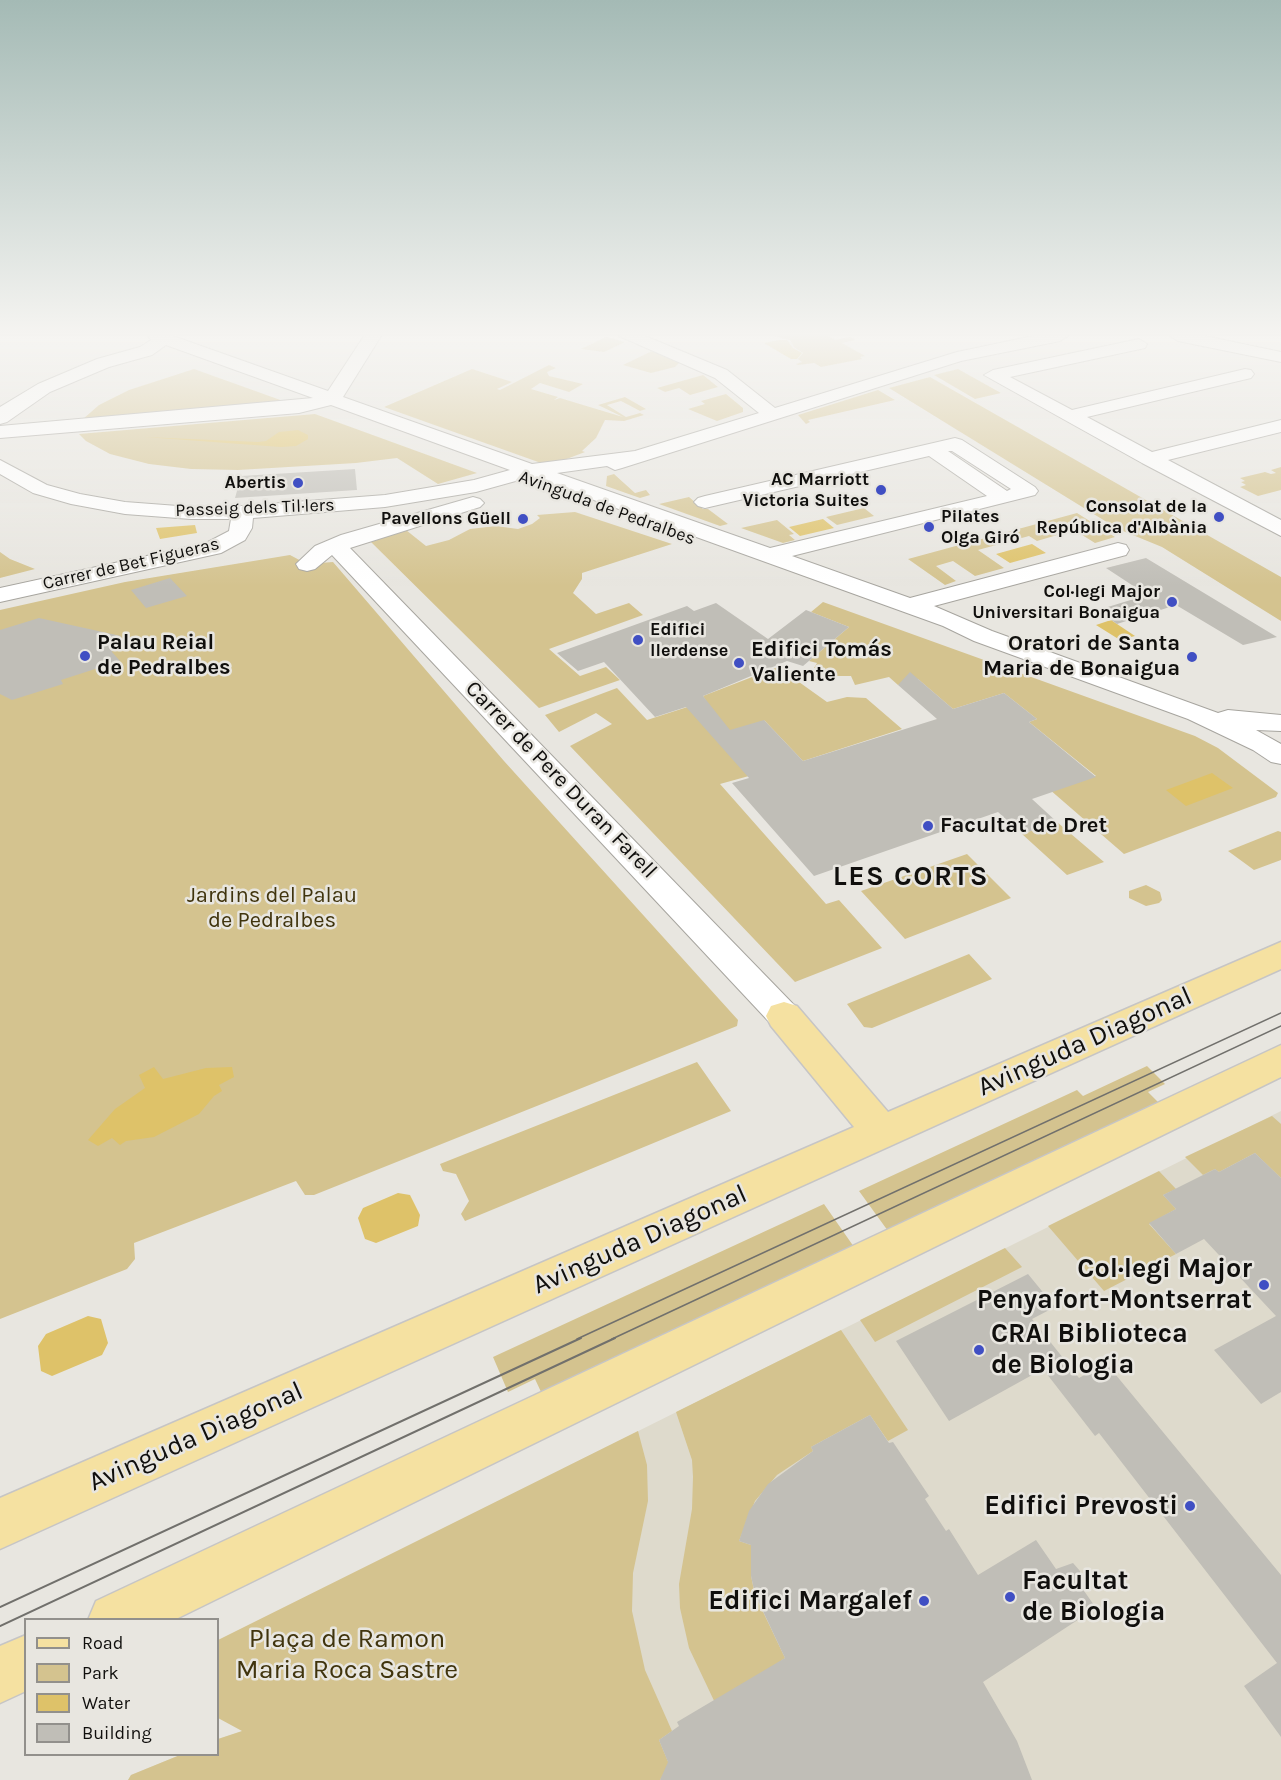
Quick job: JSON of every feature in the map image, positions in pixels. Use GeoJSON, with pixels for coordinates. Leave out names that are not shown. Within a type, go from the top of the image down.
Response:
{"type":"FeatureCollection","features":[{"type":"Feature","properties":{"kind":"main road","name":"Avinguda Diagonal"},"geometry":{"type":"LineString","coordinates":[[0,1524],[1281,955]]}},
{"type":"Feature","properties":{"kind":"main road"},"geometry":{"type":"LineString","coordinates":[[784,1016],[882,1132]]}},
{"type":"Feature","properties":{"kind":"main road"},"geometry":{"type":"LineString","coordinates":[[120,1618],[1281,1060]]}},
{"type":"Feature","properties":{"kind":"main road"},"geometry":{"type":"LineString","coordinates":[[0,1675],[24,1663]]}},
{"type":"Feature","properties":{"kind":"street"},"geometry":{"type":"LineString","coordinates":[[0,432],[155,419]]}},
{"type":"Feature","properties":{"kind":"street","name":"Avinguda de Pedralbes"},"geometry":{"type":"LineString","coordinates":[[375,419],[900,608],[947,631],[983,636],[1197,713],[1263,744],[1281,756]]}},
{"type":"Feature","properties":{"kind":"street"},"geometry":{"type":"LineString","coordinates":[[580,493],[590,475],[634,457],[755,419]]}},
{"type":"Feature","properties":{"kind":"street"},"geometry":{"type":"LineString","coordinates":[[1075,419],[1281,529]]}},
{"type":"Feature","properties":{"kind":"street"},"geometry":{"type":"LineString","coordinates":[[1149,459],[1281,426]]}},
{"type":"Feature","properties":{"kind":"street"},"geometry":{"type":"LineString","coordinates":[[705,502],[933,450],[1004,498],[760,558]]}},
{"type":"Feature","properties":{"kind":"street"},"geometry":{"type":"LineString","coordinates":[[308,564],[323,551],[349,540],[474,503],[531,474],[634,457]]}},
{"type":"Feature","properties":{"kind":"street","name":"Passeig dels Til·lers"},"geometry":{"type":"LineString","coordinates":[[0,466],[39,489],[78,500],[125,508],[180,512],[243,512],[385,501],[531,474]]}},
{"type":"Feature","properties":{"kind":"street"},"geometry":{"type":"LineString","coordinates":[[1248,511],[1281,503]]}},
{"type":"Feature","properties":{"kind":"street","name":"Carrer de Bet Figueras"},"geometry":{"type":"LineString","coordinates":[[0,595],[213,548],[237,535],[242,528],[243,512]]}},
{"type":"Feature","properties":{"kind":"street","name":"Carrer de Pere Duran Farell"},"geometry":{"type":"LineString","coordinates":[[337,547],[784,1016]]}},
{"type":"Feature","properties":{"kind":"street"},"geometry":{"type":"LineString","coordinates":[[900,608],[1118,550]]}},
{"type":"Feature","properties":{"kind":"street","name":"Avinguda de Pedralbes"},"geometry":{"type":"LineString","coordinates":[[1197,713],[1261,723],[1281,723]]}},
{"type":"Feature","properties":{"kind":"shaded area"},"geometry":{"type":"Polygon","coordinates":[[[1281,1111],[1281,1780],[128,1780],[131,1775],[178,1756],[219,1756],[219,1739],[243,1731],[564,1468],[1281,1111]]]}},
{"type":"Feature","properties":{"kind":"green space"},"geometry":{"type":"Polygon","coordinates":[[[255,419],[329,419],[477,473],[438,484],[397,458],[356,463],[238,470],[191,469],[149,464],[110,454],[86,441],[79,434],[255,419]]]}},
{"type":"Feature","properties":{"kind":"green space"},"geometry":{"type":"Polygon","coordinates":[[[418,419],[630,419],[605,420],[596,438],[582,451],[585,452],[564,460],[541,463],[418,419]]]}},
{"type":"Feature","properties":{"kind":"green space"},"geometry":{"type":"Polygon","coordinates":[[[802,419],[812,419],[808,420],[810,422],[806,424],[802,419]]]}},
{"type":"Feature","properties":{"kind":"green space"},"geometry":{"type":"Polygon","coordinates":[[[939,419],[1004,419],[1281,577],[1281,621],[1162,547],[1118,529],[939,419]]]}},
{"type":"Feature","properties":{"kind":"green space"},"geometry":{"type":"Polygon","coordinates":[[[1281,467],[1281,490],[1258,496],[1240,487],[1246,485],[1241,482],[1245,481],[1240,478],[1265,472],[1276,473],[1271,470],[1281,467]]]}},
{"type":"Feature","properties":{"kind":"green space"},"geometry":{"type":"Polygon","coordinates":[[[614,474],[635,493],[646,490],[650,495],[640,498],[606,486],[607,476],[614,474]]]}},
{"type":"Feature","properties":{"kind":"green space"},"geometry":{"type":"Polygon","coordinates":[[[689,497],[703,509],[708,509],[728,524],[720,526],[659,504],[689,497]]]}},
{"type":"Feature","properties":{"kind":"green space"},"geometry":{"type":"Polygon","coordinates":[[[864,508],[874,516],[837,525],[826,517],[864,508]]]}},
{"type":"Feature","properties":{"kind":"green space"},"geometry":{"type":"Polygon","coordinates":[[[575,512],[672,544],[582,573],[582,579],[573,593],[596,614],[629,603],[643,615],[549,649],[580,676],[606,667],[620,680],[539,708],[371,542],[406,530],[426,546],[449,540],[470,529],[496,526],[518,529],[532,524],[540,518],[537,515],[575,512]]]}},
{"type":"Feature","properties":{"kind":"green space"},"geometry":{"type":"Polygon","coordinates":[[[1077,513],[1115,537],[1095,543],[1074,530],[1037,541],[1029,536],[978,550],[1004,568],[975,576],[953,561],[936,566],[956,581],[945,585],[908,559],[1077,513]]]}},
{"type":"Feature","properties":{"kind":"green space"},"geometry":{"type":"Polygon","coordinates":[[[777,520],[794,534],[789,535],[795,540],[783,543],[741,528],[777,520]]]}},
{"type":"Feature","properties":{"kind":"green space"},"geometry":{"type":"Polygon","coordinates":[[[0,552],[10,559],[35,569],[0,578],[0,552]]]}},
{"type":"Feature","properties":{"kind":"green space","name":"Jardins del Palau de Pedralbes"},"geometry":{"type":"Polygon","coordinates":[[[290,555],[307,564],[333,562],[504,761],[738,1020],[737,1026],[314,1195],[305,1195],[296,1181],[134,1243],[135,1259],[127,1269],[0,1319],[0,610],[125,582],[290,555]]]}},
{"type":"Feature","properties":{"kind":"green space"},"geometry":{"type":"Polygon","coordinates":[[[823,602],[1195,736],[1218,748],[1278,793],[1276,797],[1124,854],[1049,789],[1096,776],[1029,722],[1037,719],[1004,693],[953,709],[918,679],[898,685],[889,677],[855,685],[851,676],[836,676],[814,668],[817,663],[809,661],[849,627],[811,612],[823,602]]]}},
{"type":"Feature","properties":{"kind":"green space"},"geometry":{"type":"Polygon","coordinates":[[[778,667],[827,702],[847,697],[866,698],[902,729],[803,761],[764,720],[785,766],[720,784],[826,904],[839,900],[882,948],[795,982],[570,746],[612,724],[596,713],[559,732],[545,715],[617,688],[647,720],[706,701],[703,696],[778,667]]]}},
{"type":"Feature","properties":{"kind":"green space"},"geometry":{"type":"Polygon","coordinates":[[[1057,822],[1104,862],[1067,875],[1022,834],[1057,822]]]}},
{"type":"Feature","properties":{"kind":"green space"},"geometry":{"type":"Polygon","coordinates":[[[1278,831],[1281,832],[1281,860],[1254,870],[1228,851],[1278,831]]]}},
{"type":"Feature","properties":{"kind":"green space"},"geometry":{"type":"Polygon","coordinates":[[[967,854],[1011,898],[905,939],[861,891],[967,854]]]}},
{"type":"Feature","properties":{"kind":"green space"},"geometry":{"type":"Polygon","coordinates":[[[1146,885],[1160,892],[1162,900],[1159,903],[1146,906],[1129,898],[1129,891],[1146,885]]]}},
{"type":"Feature","properties":{"kind":"green space"},"geometry":{"type":"Polygon","coordinates":[[[969,954],[992,979],[872,1028],[864,1027],[847,1004],[969,954]]]}},
{"type":"Feature","properties":{"kind":"green space"},"geometry":{"type":"Polygon","coordinates":[[[697,1062],[731,1111],[465,1221],[461,1214],[469,1201],[456,1174],[443,1171],[440,1164],[697,1062]]]}},
{"type":"Feature","properties":{"kind":"green space"},"geometry":{"type":"Polygon","coordinates":[[[1147,1066],[1165,1084],[1148,1092],[1158,1102],[888,1231],[859,1191],[1077,1090],[1083,1096],[1147,1066]]]}},
{"type":"Feature","properties":{"kind":"green space"},"geometry":{"type":"Polygon","coordinates":[[[1272,1116],[1281,1124],[1281,1178],[1255,1153],[1219,1172],[1215,1169],[1203,1175],[1185,1157],[1272,1116]]]}},
{"type":"Feature","properties":{"kind":"green space"},"geometry":{"type":"Polygon","coordinates":[[[1159,1171],[1176,1189],[1163,1195],[1176,1209],[1149,1224],[1176,1254],[1104,1291],[1048,1226],[1159,1171]]]}},
{"type":"Feature","properties":{"kind":"green space"},"geometry":{"type":"Polygon","coordinates":[[[824,1204],[854,1247],[542,1394],[535,1379],[508,1392],[493,1357],[824,1204]]]}},
{"type":"Feature","properties":{"kind":"green space"},"geometry":{"type":"Polygon","coordinates":[[[1005,1248],[1022,1267],[875,1342],[860,1320],[1005,1248]]]}},
{"type":"Feature","properties":{"kind":"green space"},"geometry":{"type":"Polygon","coordinates":[[[841,1330],[908,1430],[888,1441],[870,1415],[811,1447],[813,1451],[777,1475],[755,1501],[739,1541],[751,1545],[751,1576],[755,1595],[785,1658],[717,1707],[689,1648],[680,1608],[679,1584],[692,1509],[693,1477],[692,1460],[676,1412],[841,1330]]]}},
{"type":"Feature","properties":{"kind":"green space","name":"Plaça de Ramon Maria Roca Sastre"},"geometry":{"type":"Polygon","coordinates":[[[638,1431],[647,1465],[648,1501],[633,1573],[632,1611],[645,1670],[672,1731],[659,1740],[669,1764],[660,1780],[128,1780],[131,1775],[178,1756],[219,1756],[219,1739],[242,1731],[219,1719],[219,1640],[638,1431]]]}},
{"type":"Feature","properties":{"kind":"water"},"geometry":{"type":"Polygon","coordinates":[[[298,430],[308,435],[308,439],[296,446],[281,447],[145,437],[258,442],[266,441],[279,432],[298,430]]]}},
{"type":"Feature","properties":{"kind":"water"},"geometry":{"type":"Polygon","coordinates":[[[823,519],[834,528],[800,536],[789,527],[823,519]]]}},
{"type":"Feature","properties":{"kind":"water"},"geometry":{"type":"Polygon","coordinates":[[[195,525],[197,533],[160,539],[156,528],[195,525]]]}},
{"type":"Feature","properties":{"kind":"water"},"geometry":{"type":"Polygon","coordinates":[[[1032,544],[1046,553],[1010,563],[996,554],[1032,544]]]}},
{"type":"Feature","properties":{"kind":"water"},"geometry":{"type":"Polygon","coordinates":[[[1111,620],[1135,636],[1120,640],[1096,625],[1111,620]]]}},
{"type":"Feature","properties":{"kind":"water"},"geometry":{"type":"Polygon","coordinates":[[[1212,773],[1233,788],[1186,806],[1166,790],[1212,773]]]}},
{"type":"Feature","properties":{"kind":"water"},"geometry":{"type":"Polygon","coordinates":[[[154,1067],[163,1079],[206,1068],[232,1067],[234,1077],[219,1085],[222,1091],[214,1096],[199,1114],[154,1137],[126,1141],[120,1145],[112,1138],[98,1146],[88,1140],[115,1109],[145,1088],[139,1075],[154,1067]]]}},
{"type":"Feature","properties":{"kind":"water"},"geometry":{"type":"Polygon","coordinates":[[[398,1193],[410,1195],[420,1215],[418,1226],[376,1243],[365,1239],[358,1218],[363,1208],[398,1193]]]}},
{"type":"Feature","properties":{"kind":"water"},"geometry":{"type":"Polygon","coordinates":[[[88,1316],[101,1319],[108,1343],[102,1355],[52,1376],[41,1371],[38,1346],[46,1334],[88,1316]]]}},
{"type":"Feature","properties":{"kind":"building","name":"Abertis"},"geometry":{"type":"Polygon","coordinates":[[[355,469],[357,490],[235,498],[241,476],[355,469]]]}},
{"type":"Feature","properties":{"kind":"building","name":"Col·legi Major Universitari Bonaigua"},"geometry":{"type":"Polygon","coordinates":[[[1146,558],[1277,637],[1243,645],[1176,605],[1117,624],[1098,610],[1147,595],[1106,568],[1146,558]]]}},
{"type":"Feature","properties":{"kind":"building"},"geometry":{"type":"Polygon","coordinates":[[[170,578],[187,596],[146,608],[131,590],[170,578]]]}},
{"type":"Feature","properties":{"kind":"building","name":"Facultat de Dret"},"geometry":{"type":"Polygon","coordinates":[[[716,603],[768,639],[806,610],[849,627],[803,666],[787,661],[703,696],[730,730],[764,720],[803,761],[937,719],[898,685],[910,672],[953,709],[1004,693],[1037,719],[1029,722],[1096,777],[1032,799],[1057,822],[1022,834],[998,812],[814,876],[732,783],[749,778],[686,707],[655,717],[604,662],[578,671],[557,653],[687,606],[694,611],[716,603]]]}},
{"type":"Feature","properties":{"kind":"building","name":"Palau Reial de Pedralbes"},"geometry":{"type":"Polygon","coordinates":[[[39,618],[121,636],[112,652],[120,661],[61,680],[63,684],[12,700],[0,694],[0,630],[39,618]]]}},
{"type":"Feature","properties":{"kind":"building","name":"Col·legi Major Penyafort-Montserrat"},"geometry":{"type":"Polygon","coordinates":[[[1255,1153],[1281,1178],[1281,1392],[1261,1404],[1214,1350],[1276,1316],[1204,1239],[1176,1254],[1149,1223],[1176,1209],[1163,1195],[1215,1169],[1219,1172],[1255,1153]]]}},
{"type":"Feature","properties":{"kind":"building"},"geometry":{"type":"Polygon","coordinates":[[[1028,1274],[1055,1307],[1032,1319],[1079,1378],[1106,1363],[1281,1575],[1281,1737],[1244,1686],[1277,1663],[1099,1433],[1095,1436],[1043,1369],[949,1421],[896,1341],[1028,1274]]]}},
{"type":"Feature","properties":{"kind":"building","name":"Edifici Margalef"},"geometry":{"type":"Polygon","coordinates":[[[870,1415],[889,1443],[893,1442],[929,1496],[925,1499],[946,1531],[949,1529],[978,1575],[1036,1540],[1056,1569],[1073,1563],[1080,1571],[1082,1588],[1096,1608],[983,1682],[1017,1741],[1032,1780],[660,1780],[668,1762],[659,1740],[679,1726],[677,1722],[785,1658],[755,1594],[751,1576],[751,1545],[739,1541],[749,1511],[768,1484],[813,1451],[811,1447],[870,1415]]]}},
{"type":"Feature","properties":{"kind":"tram line"},"geometry":{"type":"LineString","coordinates":[[577,1339],[1281,1013]]}},
{"type":"Feature","properties":{"kind":"tram line"},"geometry":{"type":"LineString","coordinates":[[612,1339],[1281,1026]]}},
{"type":"Feature","properties":{"kind":"tram line"},"geometry":{"type":"LineString","coordinates":[[0,1607],[581,1338]]}},
{"type":"Feature","properties":{"kind":"tram line"},"geometry":{"type":"LineString","coordinates":[[0,1626],[615,1338]]}},
{"type":"Feature","properties":{"kind":"place","name":"Abertis"},"geometry":{"type":"Point","coordinates":[298,483]}},
{"type":"Feature","properties":{"kind":"place","name":"AC Marriott Victoria Suites"},"geometry":{"type":"Point","coordinates":[881,490]}},
{"type":"Feature","properties":{"kind":"place","name":"Consolat de la República d'Albània"},"geometry":{"type":"Point","coordinates":[1219,517]}},
{"type":"Feature","properties":{"kind":"place","name":"Pavellons Güell"},"geometry":{"type":"Point","coordinates":[523,519]}},
{"type":"Feature","properties":{"kind":"place","name":"Pilates Olga Giró"},"geometry":{"type":"Point","coordinates":[929,527]}},
{"type":"Feature","properties":{"kind":"place","name":"Col·legi Major Universitari Bonaigua"},"geometry":{"type":"Point","coordinates":[1172,602]}},
{"type":"Feature","properties":{"kind":"place","name":"Edifici Ilerdense"},"geometry":{"type":"Point","coordinates":[638,640]}},
{"type":"Feature","properties":{"kind":"place","name":"Palau Reial de Pedralbes"},"geometry":{"type":"Point","coordinates":[85,656]}},
{"type":"Feature","properties":{"kind":"place","name":"Oratori de Santa Maria de Bonaigua"},"geometry":{"type":"Point","coordinates":[1192,657]}},
{"type":"Feature","properties":{"kind":"place","name":"Edifici Tomás Valiente"},"geometry":{"type":"Point","coordinates":[739,663]}},
{"type":"Feature","properties":{"kind":"place","name":"Facultat de Dret"},"geometry":{"type":"Point","coordinates":[928,826]}},
{"type":"Feature","properties":{"kind":"place","name":"Col·legi Major Penyafort-Montserrat"},"geometry":{"type":"Point","coordinates":[1264,1285]}},
{"type":"Feature","properties":{"kind":"place","name":"CRAI Biblioteca de Biologia"},"geometry":{"type":"Point","coordinates":[979,1350]}},
{"type":"Feature","properties":{"kind":"place","name":"Edifici Prevosti"},"geometry":{"type":"Point","coordinates":[1190,1506]}},
{"type":"Feature","properties":{"kind":"place","name":"Facultat de Biologia"},"geometry":{"type":"Point","coordinates":[1010,1597]}},
{"type":"Feature","properties":{"kind":"place","name":"Edifici Margalef"},"geometry":{"type":"Point","coordinates":[924,1601]}},
{"type":"Feature","properties":{"kind":"district","name":"LES CORTS"},"geometry":{"type":"Point","coordinates":[911,877]}}]}
